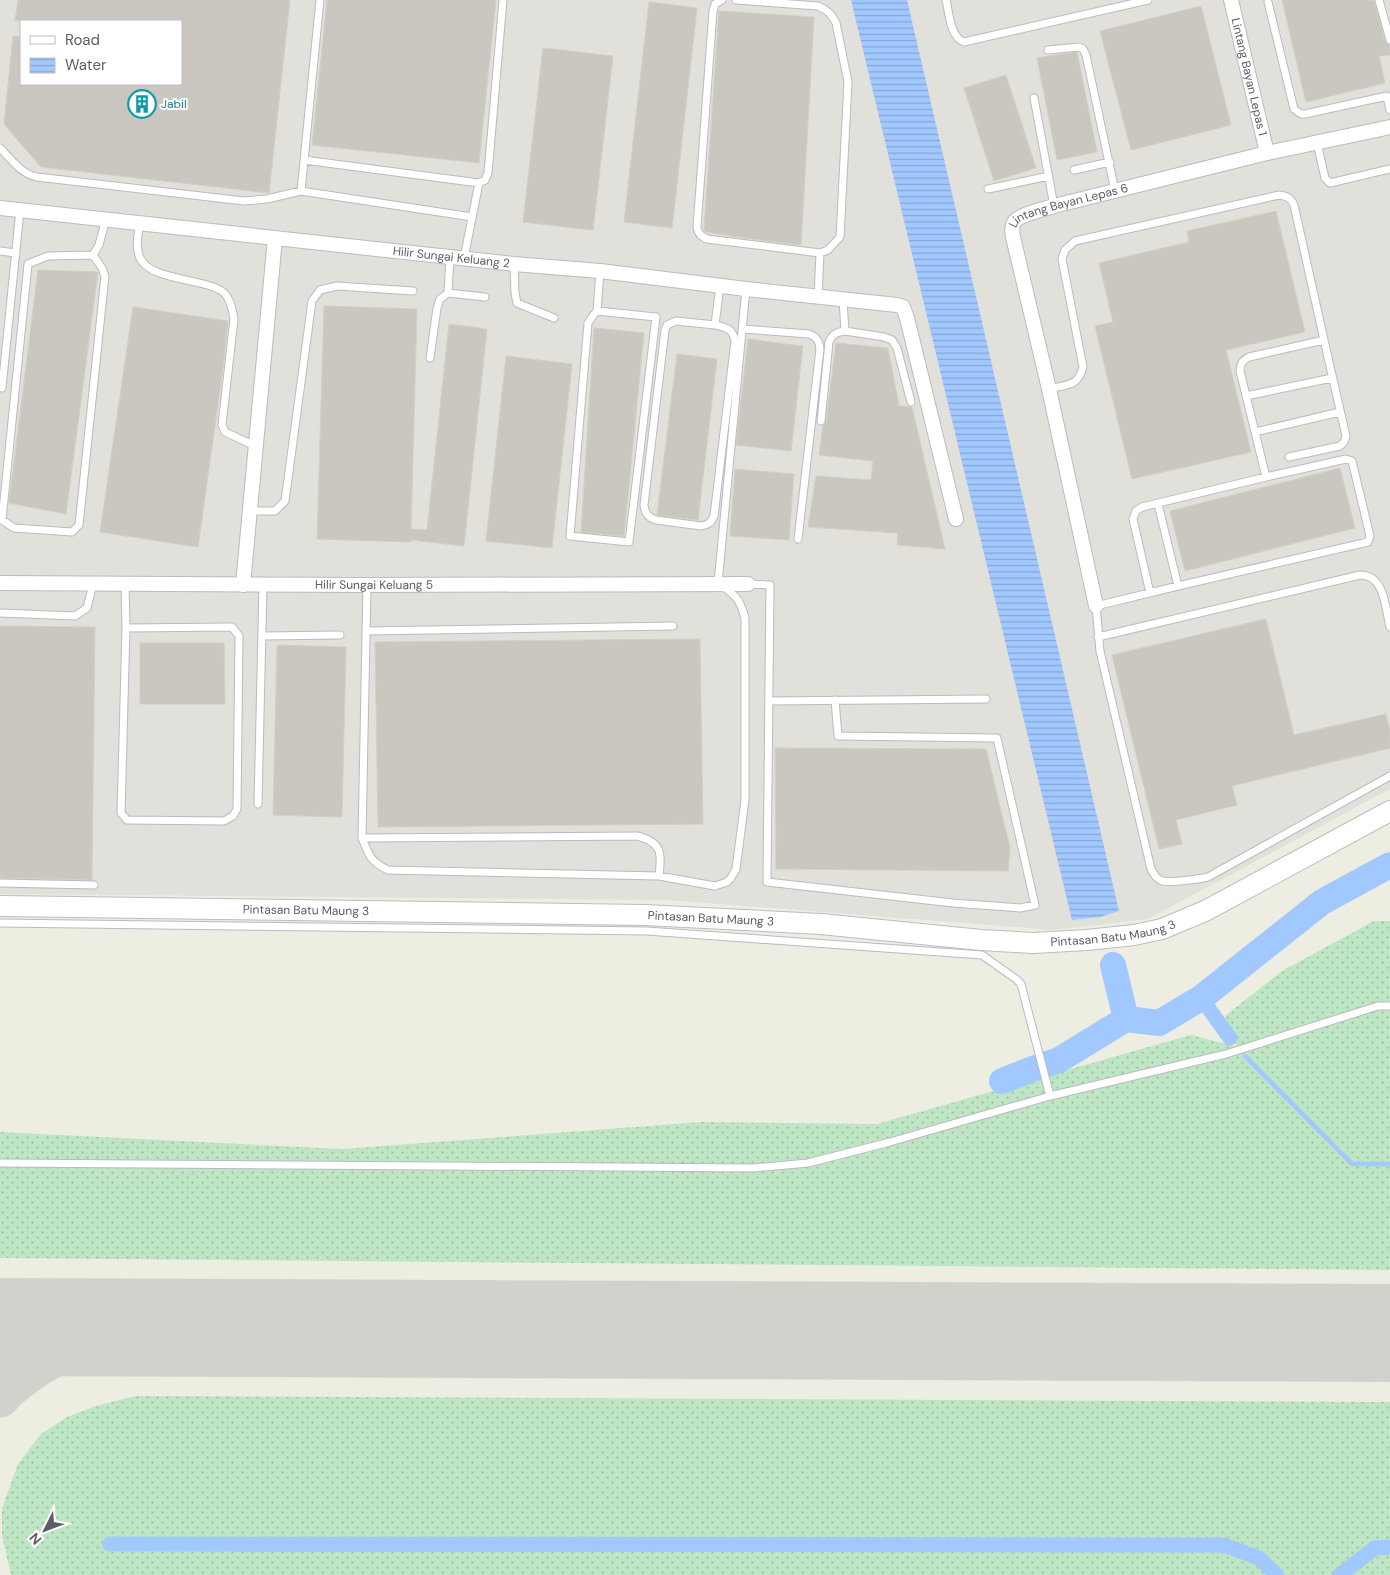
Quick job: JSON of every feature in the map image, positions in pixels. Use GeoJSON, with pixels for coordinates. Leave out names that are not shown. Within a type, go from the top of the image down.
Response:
{"type":"FeatureCollection","features":[{"type":"Feature","properties":{"kind":"street","name":"Lintang Bayan Lepas 1"},"geometry":{"type":"LineString","coordinates":[[1231,0],[1267,153]]}},
{"type":"Feature","properties":{"kind":"street","name":"Lintang Bayan Lepas 6"},"geometry":{"type":"LineString","coordinates":[[1096,606],[1012,228],[1015,221],[1021,217],[1054,206],[1267,153],[1390,127]]}},
{"type":"Feature","properties":{"kind":"street","name":"Hilir Sungai Keluang 2"},"geometry":{"type":"LineString","coordinates":[[0,208],[514,264],[600,271],[843,300],[892,304],[903,307],[956,519]]}},
{"type":"Feature","properties":{"kind":"street"},"geometry":{"type":"LineString","coordinates":[[242,585],[275,238]]}},
{"type":"Feature","properties":{"kind":"street","name":"Hilir Sungai Keluang 5"},"geometry":{"type":"LineString","coordinates":[[0,584],[367,586],[748,584]]}},
{"type":"Feature","properties":{"kind":"street","name":"Pintasan Batu Maung 3"},"geometry":{"type":"LineString","coordinates":[[0,906],[645,915],[821,924],[981,940],[1033,943],[1087,940],[1134,935],[1162,929],[1205,911],[1390,811]]}},
{"type":"Feature","properties":{"kind":"lane"},"geometry":{"type":"LineString","coordinates":[[301,191],[320,0]]}},
{"type":"Feature","properties":{"kind":"lane"},"geometry":{"type":"LineString","coordinates":[[304,160],[479,183],[485,180],[488,173],[503,0]]}},
{"type":"Feature","properties":{"kind":"lane"},"geometry":{"type":"LineString","coordinates":[[722,0],[715,4],[713,10],[698,232],[707,239],[820,253],[828,250],[840,237],[848,82],[836,23],[826,9],[818,6],[736,0]]}},
{"type":"Feature","properties":{"kind":"lane"},"geometry":{"type":"LineString","coordinates":[[946,0],[955,34],[960,41],[964,42],[1148,0]]}},
{"type":"Feature","properties":{"kind":"lane"},"geometry":{"type":"LineString","coordinates":[[1379,0],[1390,40]]}},
{"type":"Feature","properties":{"kind":"lane"},"geometry":{"type":"LineString","coordinates":[[1268,2],[1292,105],[1297,112],[1305,114],[1388,95],[1390,110]]}},
{"type":"Feature","properties":{"kind":"lane"},"geometry":{"type":"LineString","coordinates":[[1048,50],[1078,47],[1086,55],[1115,191]]}},
{"type":"Feature","properties":{"kind":"lane"},"geometry":{"type":"LineString","coordinates":[[1034,98],[1054,206]]}},
{"type":"Feature","properties":{"kind":"lane"},"geometry":{"type":"LineString","coordinates":[[1317,143],[1325,178],[1330,183],[1390,169]]}},
{"type":"Feature","properties":{"kind":"lane"},"geometry":{"type":"LineString","coordinates":[[0,148],[28,176],[244,201],[267,199],[301,191],[472,217]]}},
{"type":"Feature","properties":{"kind":"lane"},"geometry":{"type":"LineString","coordinates":[[1074,170],[1110,162]]}},
{"type":"Feature","properties":{"kind":"lane"},"geometry":{"type":"LineString","coordinates":[[988,189],[1049,176]]}},
{"type":"Feature","properties":{"kind":"lane"},"geometry":{"type":"LineString","coordinates":[[464,258],[479,183]]}},
{"type":"Feature","properties":{"kind":"lane"},"geometry":{"type":"LineString","coordinates":[[1049,388],[1075,382],[1080,378],[1083,367],[1062,259],[1065,250],[1074,241],[1279,195],[1285,196],[1291,199],[1294,205],[1346,436],[1340,446],[1289,458]]}},
{"type":"Feature","properties":{"kind":"lane"},"geometry":{"type":"LineString","coordinates":[[2,388],[20,210]]}},
{"type":"Feature","properties":{"kind":"lane"},"geometry":{"type":"LineString","coordinates":[[93,255],[99,245],[106,219]]}},
{"type":"Feature","properties":{"kind":"lane"},"geometry":{"type":"LineString","coordinates":[[140,223],[137,246],[140,259],[144,264],[160,272],[219,289],[228,298],[234,319],[222,425],[225,432],[236,439],[256,446]]}},
{"type":"Feature","properties":{"kind":"lane"},"geometry":{"type":"LineString","coordinates":[[0,250],[16,253]]}},
{"type":"Feature","properties":{"kind":"lane"},"geometry":{"type":"LineString","coordinates":[[818,297],[820,253]]}},
{"type":"Feature","properties":{"kind":"lane"},"geometry":{"type":"LineString","coordinates":[[93,255],[105,276],[79,525],[72,532],[14,528],[2,520],[28,264],[48,256],[93,255]]}},
{"type":"Feature","properties":{"kind":"lane"},"geometry":{"type":"LineString","coordinates":[[448,293],[450,257]]}},
{"type":"Feature","properties":{"kind":"lane"},"geometry":{"type":"LineString","coordinates":[[514,264],[517,303],[554,318]]}},
{"type":"Feature","properties":{"kind":"lane"},"geometry":{"type":"LineString","coordinates":[[597,311],[656,317],[630,542],[570,536],[588,323],[597,311],[600,271]]}},
{"type":"Feature","properties":{"kind":"lane"},"geometry":{"type":"LineString","coordinates":[[249,511],[275,511],[285,501],[312,301],[320,290],[337,286],[413,291]]}},
{"type":"Feature","properties":{"kind":"lane"},"geometry":{"type":"LineString","coordinates":[[715,325],[720,286]]}},
{"type":"Feature","properties":{"kind":"lane"},"geometry":{"type":"LineString","coordinates":[[367,586],[362,838],[369,856],[375,864],[388,870],[659,876],[715,886],[727,882],[736,869],[745,800],[745,618],[740,601],[718,583],[746,289]]}},
{"type":"Feature","properties":{"kind":"lane"},"geometry":{"type":"LineString","coordinates":[[430,358],[440,299],[448,293],[485,297]]}},
{"type":"Feature","properties":{"kind":"lane"},"geometry":{"type":"LineString","coordinates":[[843,300],[845,331]]}},
{"type":"Feature","properties":{"kind":"lane"},"geometry":{"type":"LineString","coordinates":[[676,322],[715,325],[730,329],[734,334],[735,341],[714,516],[712,522],[701,526],[656,520],[650,518],[645,512],[644,505],[667,325],[676,322]]}},
{"type":"Feature","properties":{"kind":"lane"},"geometry":{"type":"LineString","coordinates":[[743,329],[809,334],[820,342],[798,539]]}},
{"type":"Feature","properties":{"kind":"lane"},"geometry":{"type":"LineString","coordinates":[[821,421],[831,336],[845,331],[892,340],[897,348],[911,402]]}},
{"type":"Feature","properties":{"kind":"lane"},"geometry":{"type":"LineString","coordinates":[[1266,476],[1240,372],[1240,365],[1243,360],[1249,357],[1324,340]]}},
{"type":"Feature","properties":{"kind":"lane"},"geometry":{"type":"LineString","coordinates":[[1246,396],[1332,378]]}},
{"type":"Feature","properties":{"kind":"lane"},"geometry":{"type":"LineString","coordinates":[[1255,432],[1340,412]]}},
{"type":"Feature","properties":{"kind":"lane"},"geometry":{"type":"LineString","coordinates":[[1150,593],[1133,519],[1136,511],[1266,476],[1346,459],[1352,461],[1370,540],[1365,544],[1096,606],[1098,638],[1151,869],[1154,876],[1163,881],[1208,877],[1390,776]]}},
{"type":"Feature","properties":{"kind":"lane"},"geometry":{"type":"LineString","coordinates":[[1158,504],[1178,586]]}},
{"type":"Feature","properties":{"kind":"lane"},"geometry":{"type":"LineString","coordinates":[[1098,638],[1360,575],[1368,575],[1376,580],[1381,589],[1390,628]]}},
{"type":"Feature","properties":{"kind":"lane"},"geometry":{"type":"LineString","coordinates":[[0,613],[75,616],[87,608],[93,584]]}},
{"type":"Feature","properties":{"kind":"lane"},"geometry":{"type":"LineString","coordinates":[[125,584],[126,628],[121,813],[127,820],[224,821],[233,816],[236,809],[239,636],[232,627],[126,628]]}},
{"type":"Feature","properties":{"kind":"lane"},"geometry":{"type":"LineString","coordinates":[[748,584],[770,584],[767,882],[953,903],[1020,908],[1035,905],[997,738],[838,736],[835,700]]}},
{"type":"Feature","properties":{"kind":"lane"},"geometry":{"type":"LineString","coordinates":[[258,804],[263,585]]}},
{"type":"Feature","properties":{"kind":"lane"},"geometry":{"type":"LineString","coordinates":[[366,631],[673,626]]}},
{"type":"Feature","properties":{"kind":"lane"},"geometry":{"type":"LineString","coordinates":[[262,636],[340,635]]}},
{"type":"Feature","properties":{"kind":"lane"},"geometry":{"type":"LineString","coordinates":[[769,701],[986,699]]}},
{"type":"Feature","properties":{"kind":"lane"},"geometry":{"type":"LineString","coordinates":[[362,838],[637,836],[648,839],[658,848],[661,860],[659,876]]}},
{"type":"Feature","properties":{"kind":"lane"},"geometry":{"type":"LineString","coordinates":[[0,883],[94,884]]}},
{"type":"Feature","properties":{"kind":"lane"},"geometry":{"type":"LineString","coordinates":[[0,923],[647,931],[982,955],[1022,984],[1050,1096]]}},
{"type":"Feature","properties":{"kind":"lane"},"geometry":{"type":"LineString","coordinates":[[0,1162],[753,1168],[808,1163],[890,1142],[1050,1096],[1226,1054],[1378,1006],[1390,1006]]}},
{"type":"Feature","properties":{"kind":"shaded area"},"geometry":{"type":"Polygon","coordinates":[[[0,0],[1390,0],[1390,789],[1148,919],[1054,930],[667,900],[0,894],[0,0]]]}},
{"type":"Feature","properties":{"kind":"green space"},"geometry":{"type":"Polygon","coordinates":[[[1374,921],[1390,921],[1390,1270],[0,1258],[0,1132],[342,1149],[702,1122],[877,1124],[1191,1035],[1238,1047],[1230,1038],[1230,1027],[1225,1016],[1282,971],[1374,921]]]}},
{"type":"Feature","properties":{"kind":"green space"},"geometry":{"type":"Polygon","coordinates":[[[136,1396],[1390,1402],[1390,1575],[11,1575],[2,1536],[2,1508],[18,1464],[41,1434],[67,1417],[96,1406],[136,1396]]]}},
{"type":"Feature","properties":{"kind":"water"},"geometry":{"type":"Polygon","coordinates":[[[851,0],[907,0],[1119,911],[1100,917],[1072,920],[851,0]]]}},
{"type":"Feature","properties":{"kind":"building","name":"Jabil"},"geometry":{"type":"Polygon","coordinates":[[[18,0],[290,0],[269,193],[41,167],[4,124],[13,36],[20,37],[20,85],[182,85],[182,20],[15,21],[18,0]]]}},
{"type":"Feature","properties":{"kind":"building"},"geometry":{"type":"Polygon","coordinates":[[[327,0],[496,0],[479,163],[312,145],[327,0]]]}},
{"type":"Feature","properties":{"kind":"building"},"geometry":{"type":"Polygon","coordinates":[[[1282,0],[1374,0],[1385,41],[1390,45],[1390,55],[1379,56],[1385,83],[1306,102],[1282,0]]]}},
{"type":"Feature","properties":{"kind":"building"},"geometry":{"type":"Polygon","coordinates":[[[649,2],[697,8],[672,228],[624,222],[649,2]]]}},
{"type":"Feature","properties":{"kind":"building"},"geometry":{"type":"Polygon","coordinates":[[[1201,6],[1231,125],[1131,150],[1100,31],[1201,6]]]}},
{"type":"Feature","properties":{"kind":"building"},"geometry":{"type":"Polygon","coordinates":[[[719,11],[814,17],[801,245],[744,238],[706,232],[704,230],[719,11]]]}},
{"type":"Feature","properties":{"kind":"building"},"geometry":{"type":"Polygon","coordinates":[[[543,48],[613,56],[593,230],[523,222],[543,48]]]}},
{"type":"Feature","properties":{"kind":"building"},"geometry":{"type":"Polygon","coordinates":[[[1077,52],[1097,152],[1057,160],[1037,58],[1077,52]]]}},
{"type":"Feature","properties":{"kind":"building"},"geometry":{"type":"Polygon","coordinates":[[[1006,75],[1036,168],[994,181],[964,88],[1006,75]]]}},
{"type":"Feature","properties":{"kind":"building"},"geometry":{"type":"Polygon","coordinates":[[[1276,211],[1305,332],[1226,350],[1251,452],[1132,479],[1095,326],[1113,322],[1099,263],[1189,242],[1187,231],[1276,211]]]}},
{"type":"Feature","properties":{"kind":"building"},"geometry":{"type":"Polygon","coordinates":[[[38,270],[98,272],[66,514],[9,503],[38,270]]]}},
{"type":"Feature","properties":{"kind":"building"},"geometry":{"type":"Polygon","coordinates":[[[324,306],[417,309],[411,529],[427,530],[449,324],[487,329],[464,546],[411,540],[411,542],[317,539],[324,306]]]}},
{"type":"Feature","properties":{"kind":"building"},"geometry":{"type":"Polygon","coordinates":[[[133,307],[228,321],[198,547],[100,532],[133,307]]]}},
{"type":"Feature","properties":{"kind":"building"},"geometry":{"type":"Polygon","coordinates":[[[594,328],[644,333],[624,536],[581,532],[594,328]]]}},
{"type":"Feature","properties":{"kind":"building"},"geometry":{"type":"Polygon","coordinates":[[[748,339],[803,346],[791,451],[736,445],[748,339]]]}},
{"type":"Feature","properties":{"kind":"building"},"geometry":{"type":"Polygon","coordinates":[[[836,343],[888,348],[899,406],[912,407],[945,549],[897,545],[898,533],[808,527],[816,476],[871,480],[873,461],[819,455],[823,426],[826,422],[836,343]]]}},
{"type":"Feature","properties":{"kind":"building"},"geometry":{"type":"Polygon","coordinates":[[[677,354],[717,359],[698,520],[657,515],[677,354]]]}},
{"type":"Feature","properties":{"kind":"building"},"geometry":{"type":"Polygon","coordinates":[[[506,356],[572,364],[552,548],[486,541],[506,356]]]}},
{"type":"Feature","properties":{"kind":"building"},"geometry":{"type":"Polygon","coordinates":[[[1340,468],[1355,528],[1185,571],[1170,511],[1340,468]]]}},
{"type":"Feature","properties":{"kind":"building"},"geometry":{"type":"Polygon","coordinates":[[[735,469],[794,474],[789,540],[730,536],[735,469]]]}},
{"type":"Feature","properties":{"kind":"building"},"geometry":{"type":"Polygon","coordinates":[[[1266,619],[1294,735],[1386,714],[1390,732],[1390,748],[1232,786],[1237,805],[1176,820],[1182,844],[1159,849],[1112,655],[1266,619]]]}},
{"type":"Feature","properties":{"kind":"building"},"geometry":{"type":"Polygon","coordinates":[[[0,626],[95,627],[92,880],[0,878],[0,626]]]}},
{"type":"Feature","properties":{"kind":"building"},"geometry":{"type":"Polygon","coordinates":[[[700,639],[703,824],[378,827],[375,642],[700,639]]]}},
{"type":"Feature","properties":{"kind":"building"},"geometry":{"type":"Polygon","coordinates":[[[140,643],[224,643],[225,704],[140,704],[140,643]]]}},
{"type":"Feature","properties":{"kind":"building"},"geometry":{"type":"Polygon","coordinates":[[[277,645],[346,647],[342,817],[273,815],[277,645]]]}},
{"type":"Feature","properties":{"kind":"building"},"geometry":{"type":"Polygon","coordinates":[[[775,748],[986,749],[1010,848],[1008,871],[776,869],[775,748]]]}},
{"type":"Feature","properties":{"kind":"waterway"},"geometry":{"type":"LineString","coordinates":[[1047,1064],[1059,1060],[1126,1019],[1159,1023],[1201,998],[1322,902],[1390,865]]}},
{"type":"Feature","properties":{"kind":"waterway"},"geometry":{"type":"LineString","coordinates":[[1113,965],[1126,1019]]}},
{"type":"Feature","properties":{"kind":"waterway"},"geometry":{"type":"LineString","coordinates":[[1201,998],[1230,1038]]}},
{"type":"Feature","properties":{"kind":"waterway"},"geometry":{"type":"LineString","coordinates":[[1245,1056],[1352,1164],[1390,1164]]}},
{"type":"Feature","properties":{"kind":"waterway"},"geometry":{"type":"LineString","coordinates":[[1002,1081],[1035,1068]]}},
{"type":"Feature","properties":{"kind":"waterway"},"geometry":{"type":"LineString","coordinates":[[110,1544],[1224,1545],[1259,1558],[1277,1575]]}},
{"type":"Feature","properties":{"kind":"waterway"},"geometry":{"type":"LineString","coordinates":[[1340,1575],[1375,1548],[1390,1547]]}},
{"type":"Feature","properties":{"kind":"taxiway"},"geometry":{"type":"LineString","coordinates":[[0,1398],[12,1386],[52,1359],[87,1345],[160,1328]]}},
{"type":"Feature","properties":{"kind":"runway"},"geometry":{"type":"LineString","coordinates":[[0,1327],[1390,1333]]}},
{"type":"Feature","properties":{"kind":"place","name":"Jabil"},"geometry":{"type":"Point","coordinates":[142,104]}}]}
